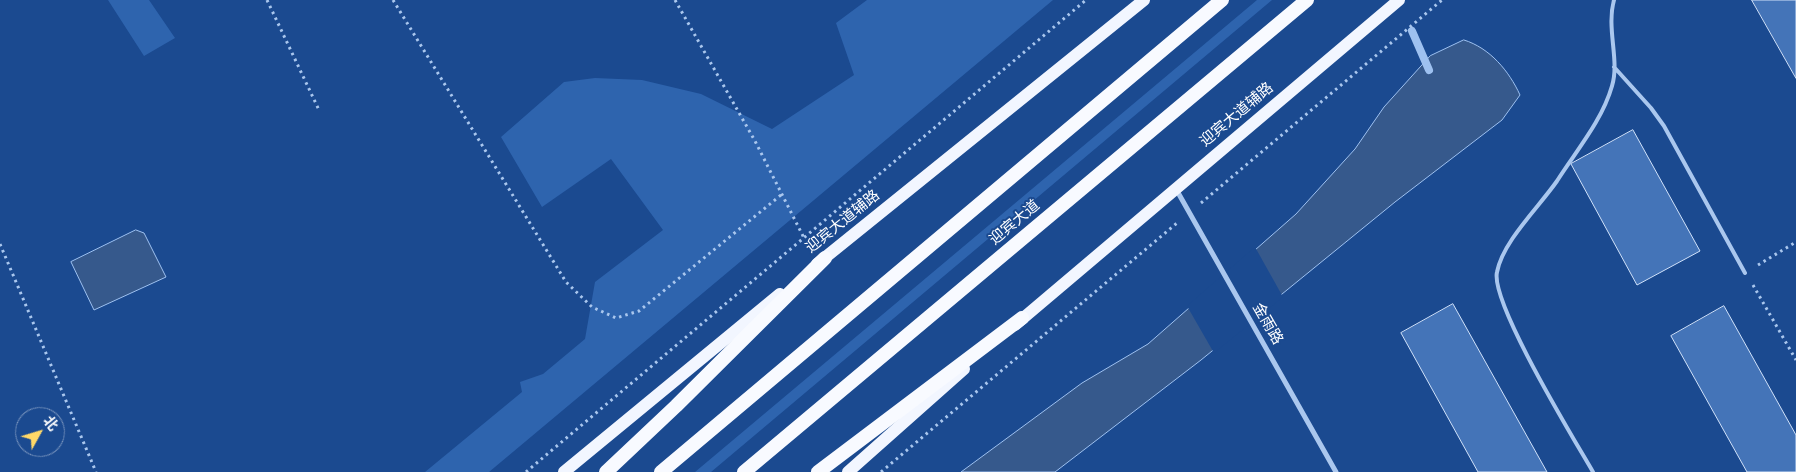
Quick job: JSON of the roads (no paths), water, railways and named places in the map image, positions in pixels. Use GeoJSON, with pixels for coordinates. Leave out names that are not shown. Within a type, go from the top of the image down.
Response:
{"type":"FeatureCollection","features":[{"type":"Feature","properties":{"kind":"highway"},"geometry":{"type":"LineString","coordinates":[[661,472],[1222,0]]}},
{"type":"Feature","properties":{"kind":"highway","name":"迎宾大道"},"geometry":{"type":"LineString","coordinates":[[744,472],[1307,0]]}},
{"type":"Feature","properties":{"kind":"highway"},"geometry":{"type":"LineString","coordinates":[[606,472],[676,406],[824,258]]}},
{"type":"Feature","properties":{"kind":"highway"},"geometry":{"type":"LineString","coordinates":[[818,472],[1022,318]]}},
{"type":"Feature","properties":{"kind":"main road","name":"迎宾大道辅路"},"geometry":{"type":"LineString","coordinates":[[564,472],[677,381],[824,258],[1144,0]]}},
{"type":"Feature","properties":{"kind":"main road","name":"迎宾大道辅路"},"geometry":{"type":"LineString","coordinates":[[848,472],[1022,318],[1399,0]]}},
{"type":"Feature","properties":{"kind":"street","name":"金雨路"},"geometry":{"type":"LineString","coordinates":[[1176,188],[1336,472]]}},
{"type":"Feature","properties":{"kind":"lane"},"geometry":{"type":"LineString","coordinates":[[1593,472],[1522,345],[1505,306],[1496,273],[1508,246],[1548,194],[1602,113],[1613,85],[1614,67],[1611,27],[1614,0]]}},
{"type":"Feature","properties":{"kind":"lane"},"geometry":{"type":"LineString","coordinates":[[1614,67],[1664,126],[1746,273]]}},
{"type":"Feature","properties":{"kind":"waterway"},"geometry":{"type":"LineString","coordinates":[[1412,31],[1429,70]]}}]}
